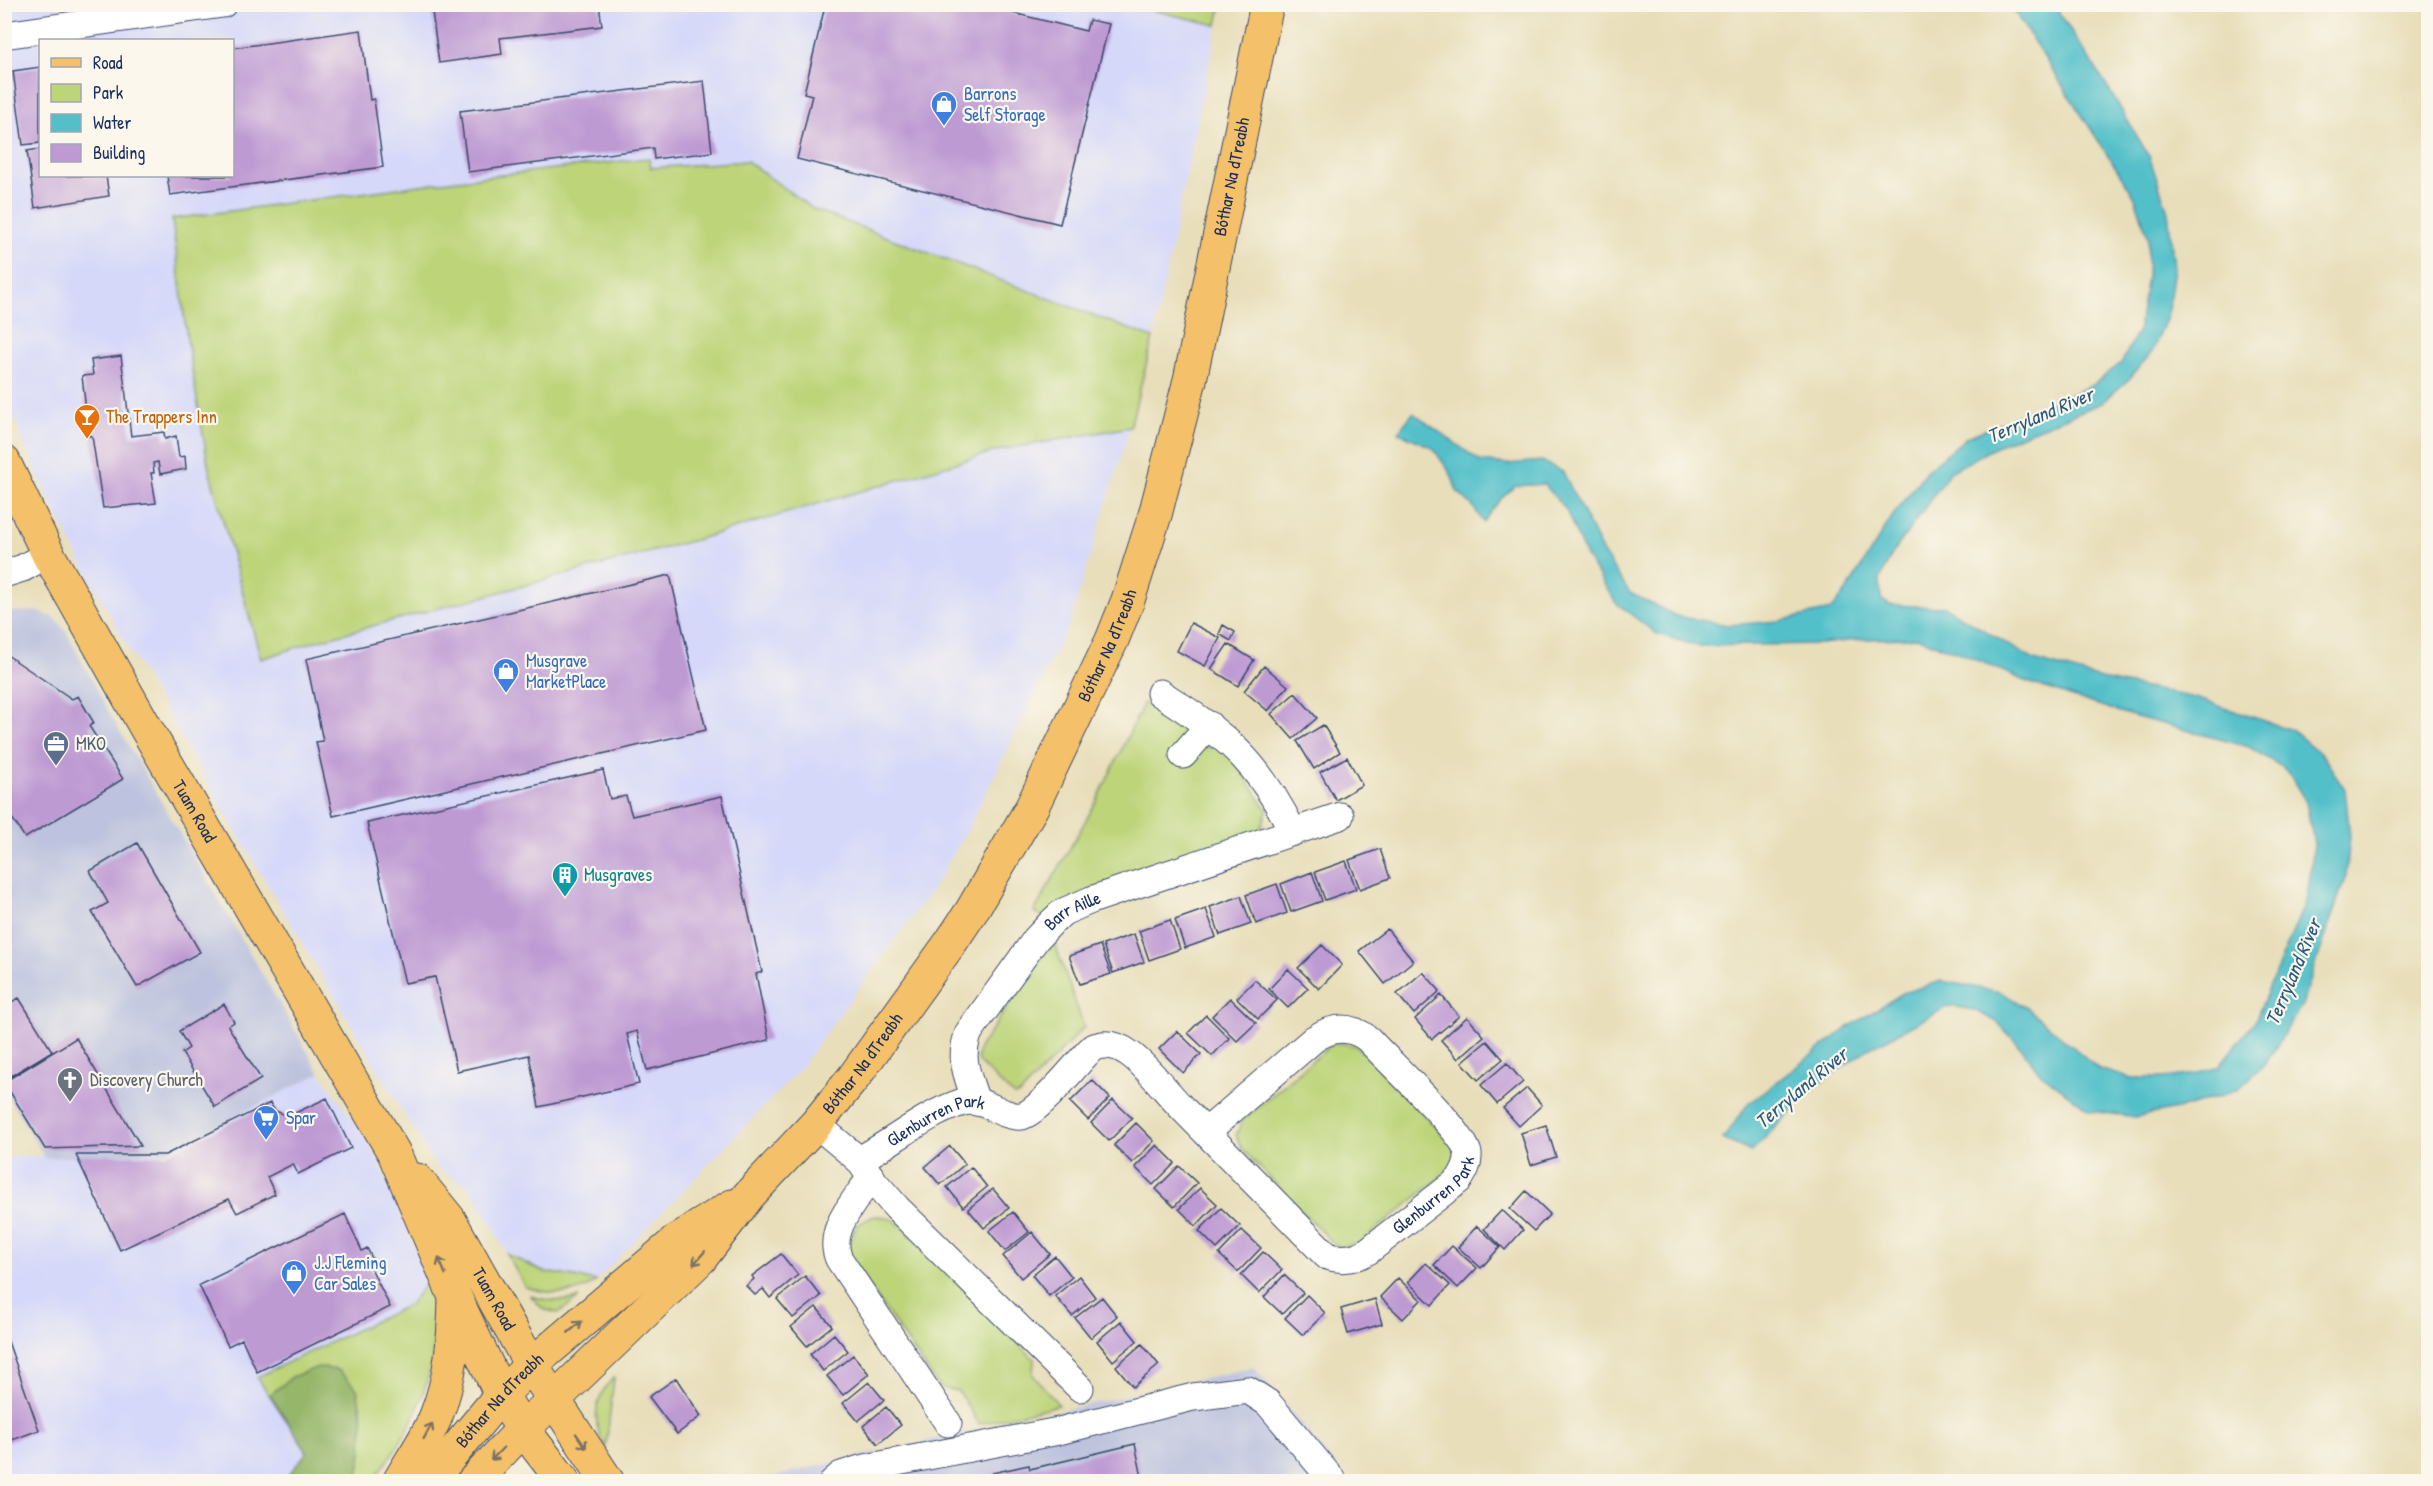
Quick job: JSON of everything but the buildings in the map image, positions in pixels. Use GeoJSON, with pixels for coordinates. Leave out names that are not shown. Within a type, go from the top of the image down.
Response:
{"type":"FeatureCollection","features":[{"type":"Feature","properties":{"kind":"main road","name":"Bóthar Na dTreabh"},"geometry":{"type":"LineString","coordinates":[[473,1482],[523,1429],[700,1259],[748,1195],[816,1124],[898,1018],[971,912],[1032,807],[1116,630],[1155,515],[1190,380],[1267,4]]}},
{"type":"Feature","properties":{"kind":"main road","name":"Tuam Road"},"geometry":{"type":"LineString","coordinates":[[4,462],[48,554],[146,728],[394,1154],[455,1297],[501,1395],[523,1429],[564,1482]]}},
{"type":"Feature","properties":{"kind":"main road","name":"Tuam Road"},"geometry":{"type":"LineString","coordinates":[[394,1154],[450,1219],[531,1365],[608,1482]]}},
{"type":"Feature","properties":{"kind":"main road","name":"Bóthar Na dTreabh"},"geometry":{"type":"LineString","coordinates":[[429,1482],[501,1395],[531,1365],[679,1239],[748,1195]]}},
{"type":"Feature","properties":{"kind":"main road"},"geometry":{"type":"LineString","coordinates":[[399,1482],[436,1417],[443,1394],[451,1367],[455,1297]]}},
{"type":"Feature","properties":{"kind":"street"},"geometry":{"type":"LineString","coordinates":[[4,35],[223,4]]}},
{"type":"Feature","properties":{"kind":"street"},"geometry":{"type":"LineString","coordinates":[[4,574],[23,568],[48,554]]}},
{"type":"Feature","properties":{"kind":"street"},"geometry":{"type":"LineString","coordinates":[[1160,693],[1209,725],[1244,756],[1276,798],[1293,832]]}},
{"type":"Feature","properties":{"kind":"street"},"geometry":{"type":"LineString","coordinates":[[1183,754],[1209,725]]}},
{"type":"Feature","properties":{"kind":"street","name":"Barr Aille"},"geometry":{"type":"LineString","coordinates":[[976,1102],[963,1065],[964,1046],[969,1032],[1036,939],[1063,912],[1102,896],[1340,816]]}},
{"type":"Feature","properties":{"kind":"street","name":"Glenburren Park"},"geometry":{"type":"LineString","coordinates":[[948,1423],[839,1260],[834,1249],[835,1237],[865,1168],[929,1118],[961,1102],[976,1102],[1011,1116],[1022,1116],[1033,1110],[1048,1096],[1092,1048],[1100,1044],[1107,1044],[1120,1048],[1132,1055],[1206,1132],[1326,1256],[1338,1259],[1360,1256],[1368,1251],[1459,1180],[1467,1164],[1468,1153],[1457,1133],[1368,1039],[1357,1031],[1328,1030],[1314,1039],[1206,1132]]}},
{"type":"Feature","properties":{"kind":"street"},"geometry":{"type":"LineString","coordinates":[[816,1124],[865,1168],[897,1208],[1080,1388]]}},
{"type":"Feature","properties":{"kind":"street"},"geometry":{"type":"LineString","coordinates":[[833,1482],[841,1475],[860,1469],[1059,1431],[1193,1397],[1248,1390],[1268,1403],[1334,1482]]}},
{"type":"Feature","properties":{"kind":"shaded area"},"geometry":{"type":"Polygon","coordinates":[[[5,5],[1221,5],[1153,338],[813,209],[747,161],[650,168],[649,159],[172,219],[188,346],[208,469],[261,660],[316,641],[695,541],[1000,450],[1130,427],[1070,622],[969,827],[936,884],[797,1072],[596,1281],[541,1271],[507,1254],[471,1188],[440,1170],[433,1162],[124,640],[40,481],[5,397],[5,5]]]}},
{"type":"Feature","properties":{"kind":"shaded area"},"geometry":{"type":"Polygon","coordinates":[[[36,611],[55,618],[67,633],[110,714],[320,1073],[166,1152],[45,1158],[5,1091],[5,612],[36,611]]]}},
{"type":"Feature","properties":{"kind":"shaded area"},"geometry":{"type":"Polygon","coordinates":[[[320,1073],[375,1152],[428,1281],[409,1305],[258,1377],[308,1452],[284,1481],[5,1481],[4,1157],[166,1152],[320,1073]]]}},
{"type":"Feature","properties":{"kind":"shaded area"},"geometry":{"type":"Polygon","coordinates":[[[1254,1367],[1348,1481],[748,1482],[840,1461],[1254,1367]]]}},
{"type":"Feature","properties":{"kind":"green space"},"geometry":{"type":"Polygon","coordinates":[[[1221,4],[1217,25],[1130,5],[1221,4]]]}},
{"type":"Feature","properties":{"kind":"green space"},"geometry":{"type":"Polygon","coordinates":[[[649,158],[651,168],[747,161],[813,209],[1153,338],[1130,427],[1000,450],[695,540],[316,641],[261,659],[209,469],[188,346],[172,219],[450,181],[649,158]]]}},
{"type":"Feature","properties":{"kind":"green space"},"geometry":{"type":"Polygon","coordinates":[[[1144,703],[1172,710],[1186,726],[1186,734],[1205,748],[1216,746],[1230,754],[1267,810],[1262,827],[1255,834],[1045,918],[1034,912],[1096,802],[1144,703]]]}},
{"type":"Feature","properties":{"kind":"green space"},"geometry":{"type":"Polygon","coordinates":[[[1055,944],[1084,1027],[1020,1094],[1014,1096],[979,1063],[977,1058],[979,1048],[1050,946],[1055,944]]]}},
{"type":"Feature","properties":{"kind":"green space"},"geometry":{"type":"Polygon","coordinates":[[[1340,1043],[1356,1046],[1453,1145],[1455,1152],[1453,1167],[1360,1243],[1341,1247],[1333,1243],[1242,1149],[1236,1135],[1243,1120],[1331,1045],[1340,1043]]]}},
{"type":"Feature","properties":{"kind":"green space"},"geometry":{"type":"Polygon","coordinates":[[[875,1216],[895,1221],[1034,1359],[1033,1375],[1059,1405],[979,1424],[958,1391],[939,1387],[848,1256],[851,1236],[857,1226],[875,1216]]]}},
{"type":"Feature","properties":{"kind":"green space"},"geometry":{"type":"Polygon","coordinates":[[[507,1254],[541,1271],[596,1281],[580,1290],[562,1293],[525,1287],[507,1254]]]}},
{"type":"Feature","properties":{"kind":"green space"},"geometry":{"type":"Polygon","coordinates":[[[428,1281],[433,1318],[432,1361],[422,1398],[406,1433],[372,1481],[330,1481],[257,1377],[409,1305],[428,1281]]]}},
{"type":"Feature","properties":{"kind":"green space"},"geometry":{"type":"Polygon","coordinates":[[[531,1296],[555,1301],[579,1298],[558,1313],[543,1309],[531,1296]]]}},
{"type":"Feature","properties":{"kind":"green space"},"geometry":{"type":"Polygon","coordinates":[[[318,1367],[338,1370],[357,1389],[363,1420],[362,1453],[357,1481],[284,1481],[307,1452],[270,1395],[292,1377],[318,1367]]]}},
{"type":"Feature","properties":{"kind":"green space"},"geometry":{"type":"Polygon","coordinates":[[[614,1378],[606,1447],[598,1429],[597,1411],[602,1393],[614,1378]]]}},
{"type":"Feature","properties":{"kind":"water","name":"Terryland River"},"geometry":{"type":"Polygon","coordinates":[[[2010,5],[2054,5],[2104,81],[2149,156],[2168,212],[2174,268],[2167,317],[2152,352],[2129,379],[2102,403],[2005,442],[1950,472],[1892,554],[1880,579],[1881,599],[1890,605],[1945,607],[2034,660],[2101,679],[2195,698],[2292,730],[2323,756],[2345,789],[2350,837],[2346,875],[2302,1005],[2266,1063],[2237,1090],[2186,1107],[2136,1117],[2090,1111],[2038,1071],[2021,1047],[1997,1022],[1974,1010],[1949,1006],[1868,1049],[1818,1084],[1751,1152],[1723,1139],[1748,1104],[1847,1028],[1903,993],[1941,981],[2001,992],[2030,1010],[2099,1069],[2130,1078],[2163,1078],[2197,1074],[2219,1066],[2255,1021],[2307,898],[2314,844],[2306,802],[2287,770],[2249,747],[2129,715],[2030,683],[1966,655],[1918,638],[1865,639],[1820,644],[1697,646],[1657,634],[1616,603],[1585,555],[1566,510],[1544,484],[1515,486],[1499,501],[1483,522],[1472,505],[1457,491],[1451,474],[1433,448],[1398,432],[1413,413],[1480,461],[1507,464],[1542,461],[1563,472],[1603,553],[1630,593],[1676,616],[1728,625],[1779,621],[1831,610],[1847,590],[1892,517],[1926,471],[1967,437],[2093,385],[2122,362],[2139,328],[2147,276],[2148,237],[2135,197],[2010,5]]]}},
{"type":"Feature","properties":{"kind":"place","name":"Barrons Self Storage"},"geometry":{"type":"Point","coordinates":[944,127]}},
{"type":"Feature","properties":{"kind":"place","name":"The Trappers Inn"},"geometry":{"type":"Point","coordinates":[87,440]}},
{"type":"Feature","properties":{"kind":"place","name":"Musgrave MarketPlace"},"geometry":{"type":"Point","coordinates":[506,694]}},
{"type":"Feature","properties":{"kind":"place","name":"MKO"},"geometry":{"type":"Point","coordinates":[56,767]}},
{"type":"Feature","properties":{"kind":"place","name":"Musgraves"},"geometry":{"type":"Point","coordinates":[565,898]}},
{"type":"Feature","properties":{"kind":"place","name":"Discovery Church"},"geometry":{"type":"Point","coordinates":[70,1103]}},
{"type":"Feature","properties":{"kind":"place","name":"Spar"},"geometry":{"type":"Point","coordinates":[266,1141]}},
{"type":"Feature","properties":{"kind":"place","name":"J.J Fleming Car Sales"},"geometry":{"type":"Point","coordinates":[294,1296]}}]}
